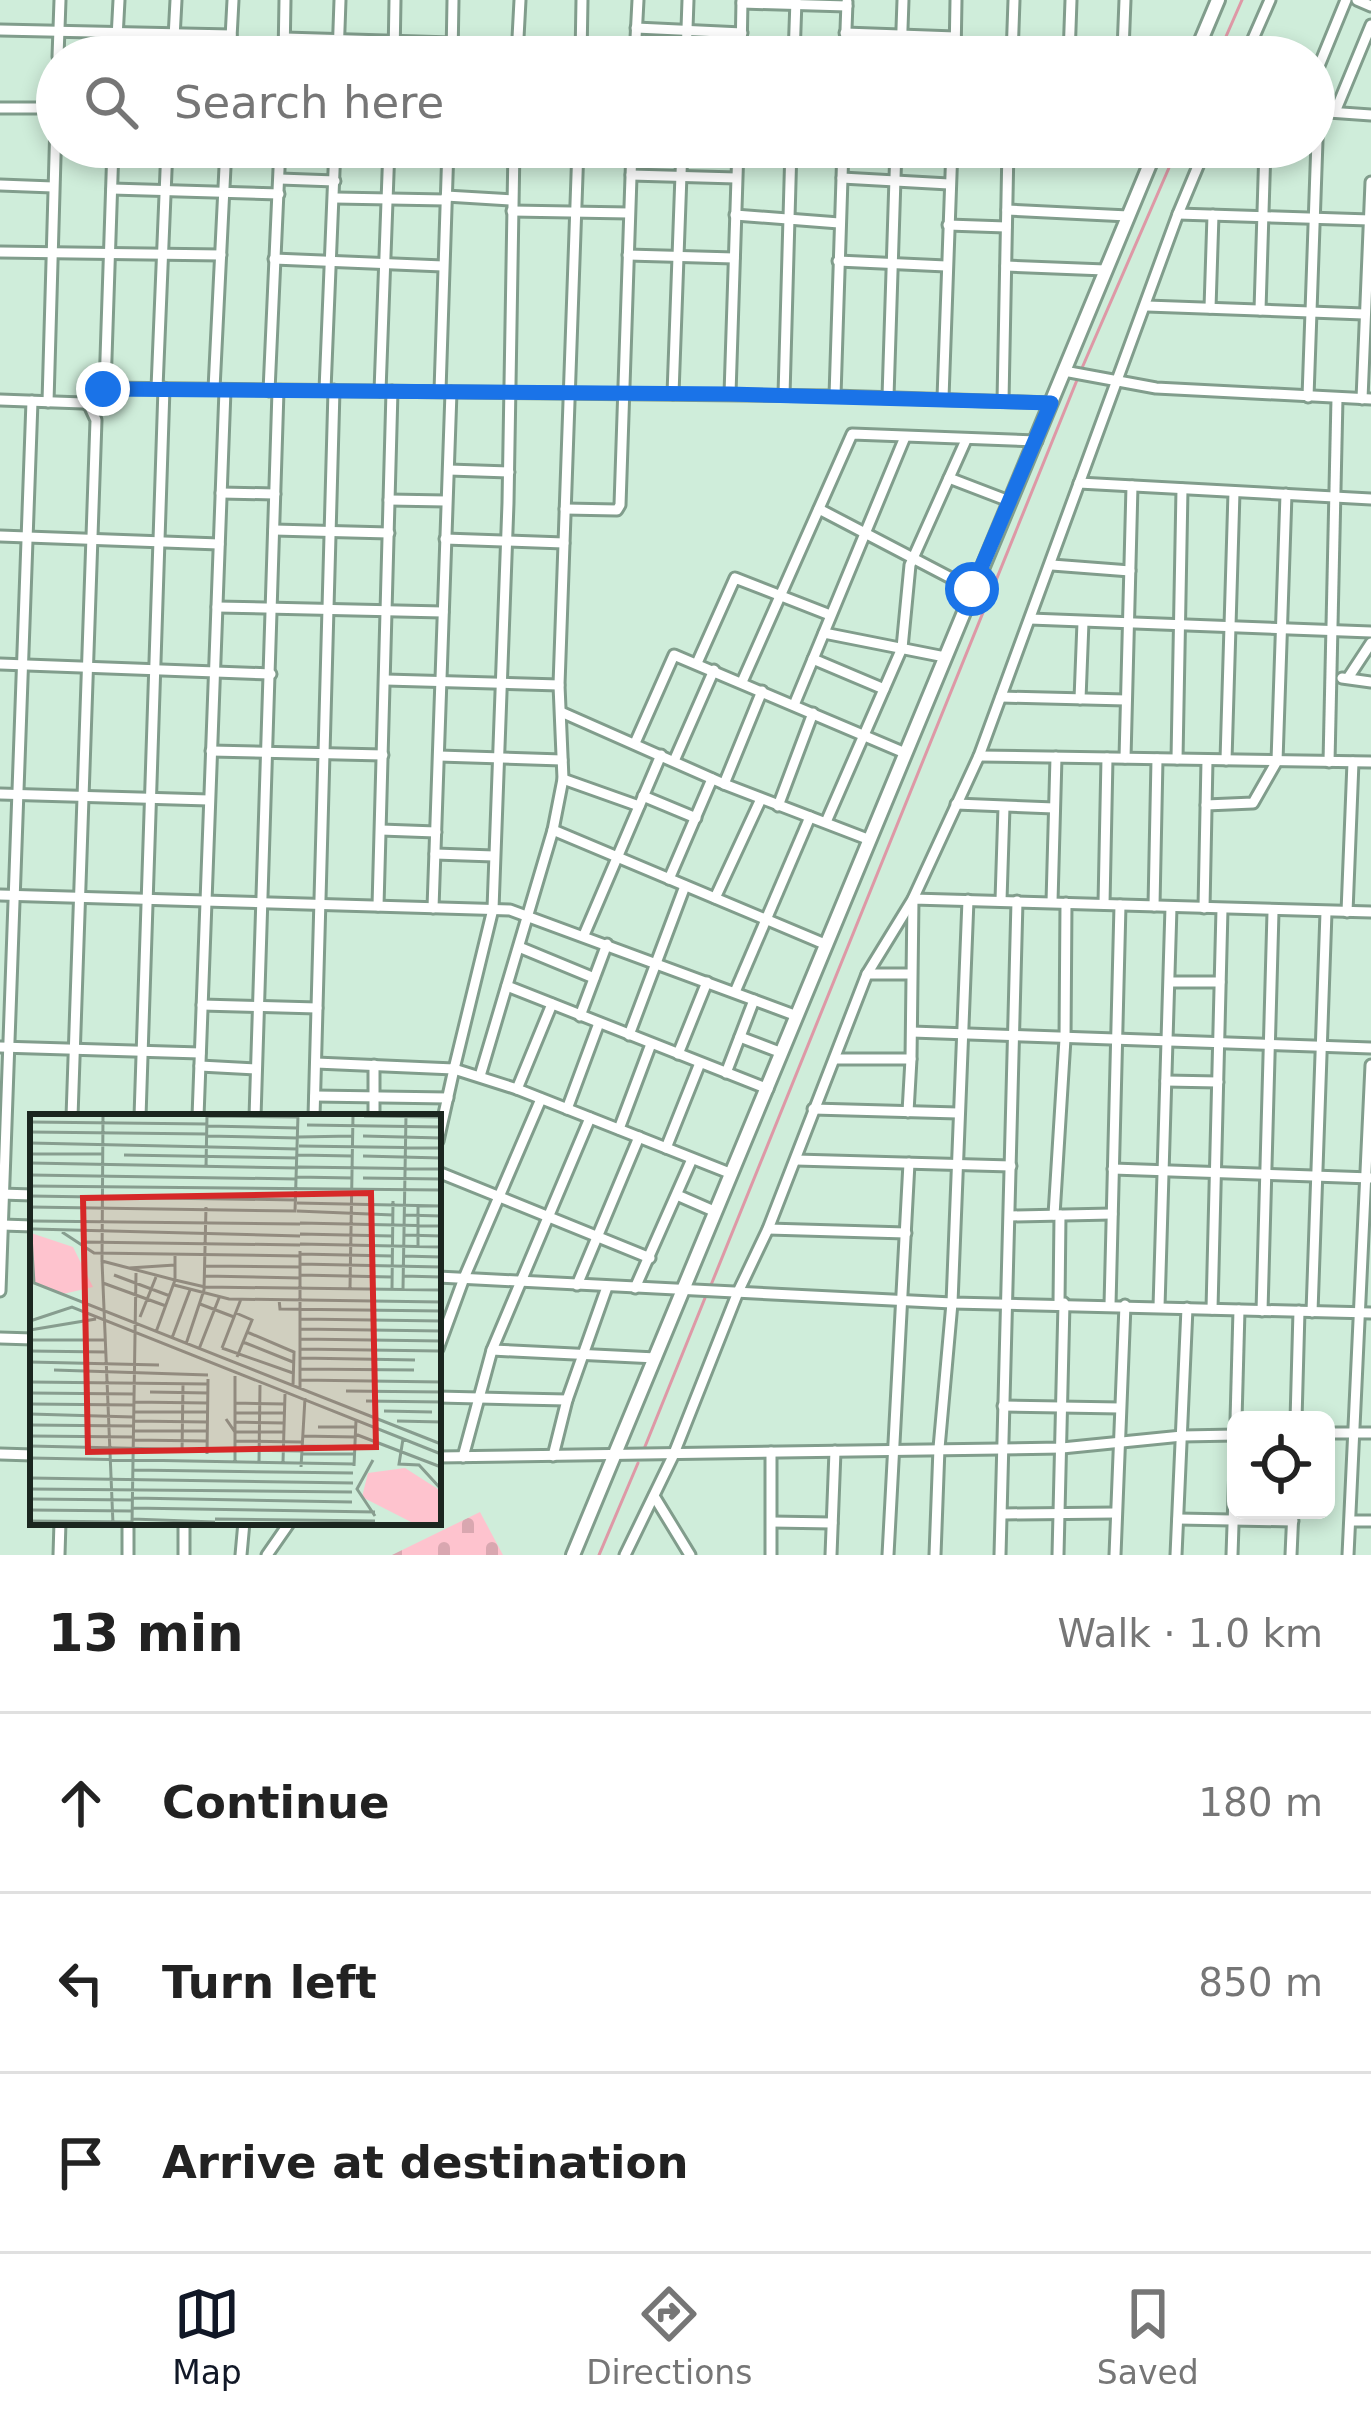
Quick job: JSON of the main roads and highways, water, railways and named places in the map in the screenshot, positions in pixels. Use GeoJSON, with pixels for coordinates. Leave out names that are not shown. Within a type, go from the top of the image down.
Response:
{"type":"FeatureCollection","features":[{"type":"Feature","properties":{"kind":"main road"},"geometry":{"type":"LineString","coordinates":[[1203,36],[1218,0]]}},
{"type":"Feature","properties":{"kind":"main road"},"geometry":{"type":"LineString","coordinates":[[573,1555],[1148,168]]}},
{"type":"Feature","properties":{"kind":"waterway"},"geometry":{"type":"LineString","coordinates":[[1226,36],[1242,0]]}},
{"type":"Feature","properties":{"kind":"waterway"},"geometry":{"type":"LineString","coordinates":[[1082,368],[1169,168]]}},
{"type":"Feature","properties":{"kind":"waterway"},"geometry":{"type":"LineString","coordinates":[[711,1285],[1077,380]]}},
{"type":"Feature","properties":{"kind":"waterway"},"geometry":{"type":"LineString","coordinates":[[644,1449],[705,1298]]}},
{"type":"Feature","properties":{"kind":"waterway"},"geometry":{"type":"LineString","coordinates":[[599,1555],[638,1463]]}}]}
